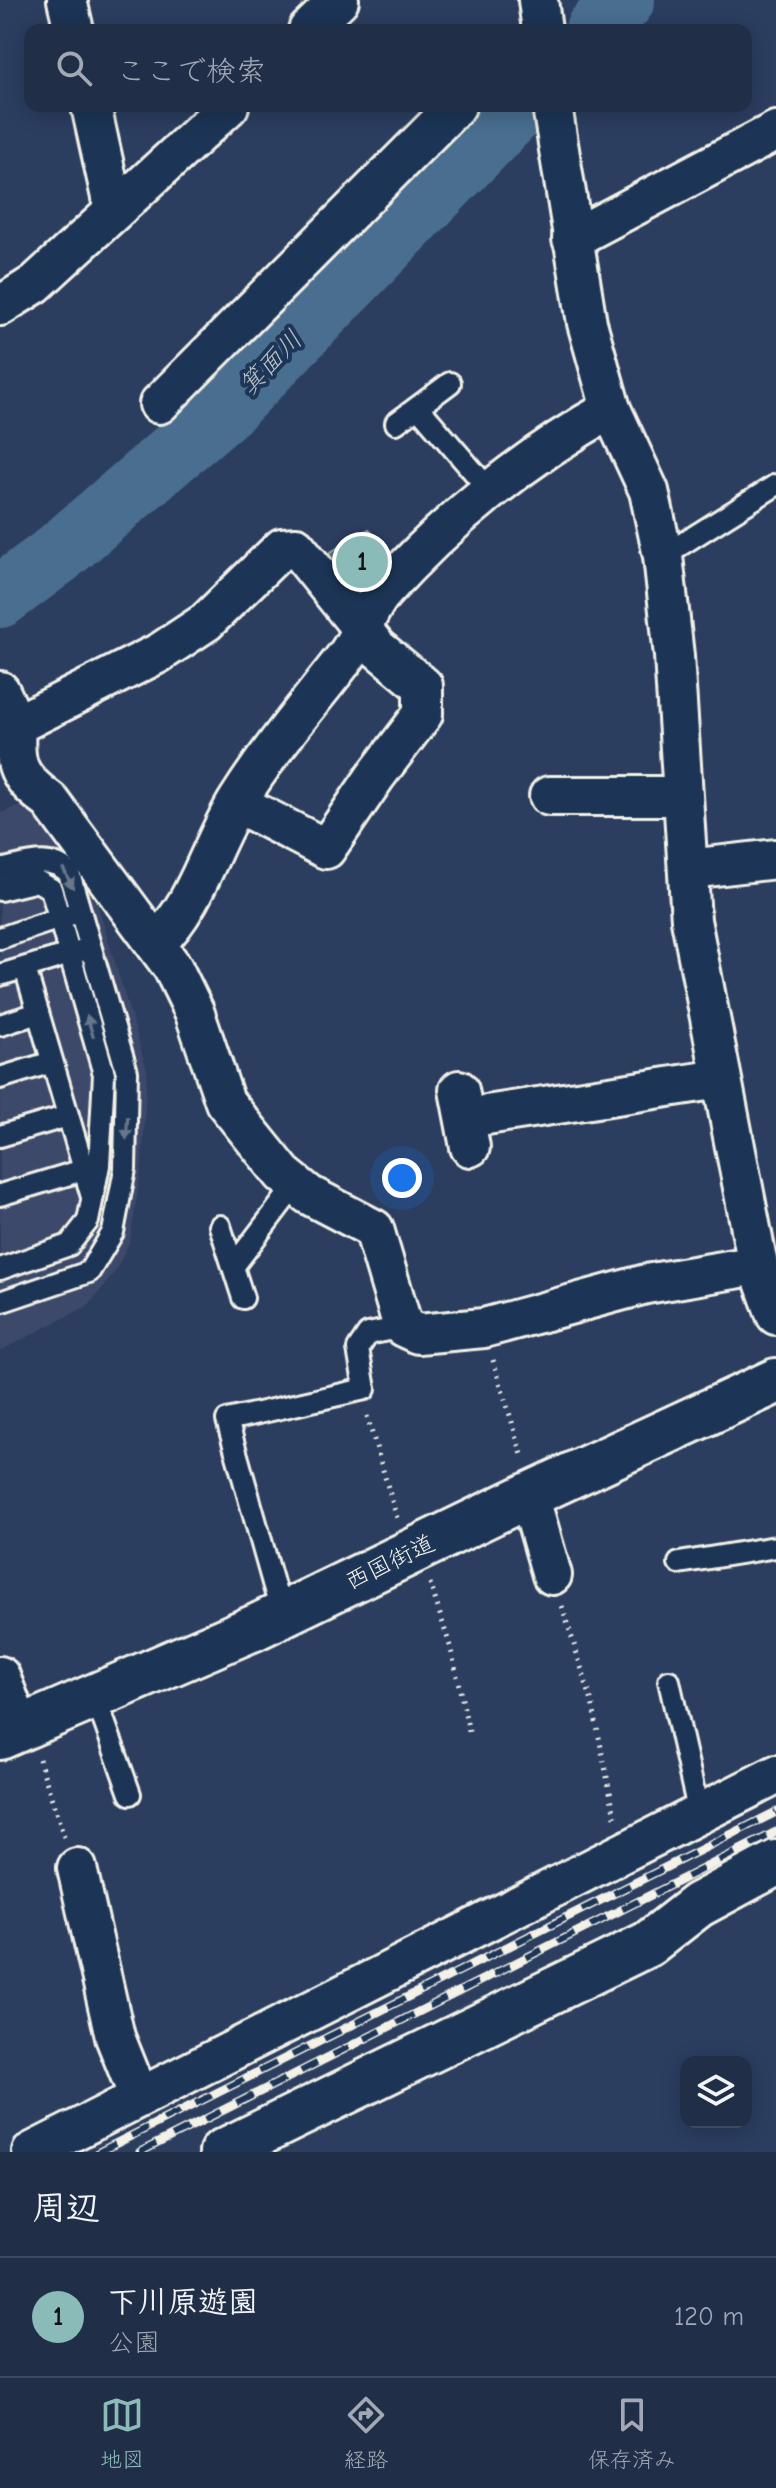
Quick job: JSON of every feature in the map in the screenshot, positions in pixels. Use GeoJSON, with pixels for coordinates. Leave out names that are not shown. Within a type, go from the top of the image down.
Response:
{"type":"FeatureCollection","features":[{"type":"Feature","properties":{"kind":"street"},"geometry":{"type":"LineString","coordinates":[[67,0],[73,24]]}},
{"type":"Feature","properties":{"kind":"street"},"geometry":{"type":"LineString","coordinates":[[314,24],[339,0]]}},
{"type":"Feature","properties":{"kind":"street"},"geometry":{"type":"LineString","coordinates":[[92,112],[114,211]]}},
{"type":"Feature","properties":{"kind":"street"},"geometry":{"type":"LineString","coordinates":[[0,306],[35,284],[222,112]]}},
{"type":"Feature","properties":{"kind":"street"},"geometry":{"type":"LineString","coordinates":[[159,404],[450,112]]}},
{"type":"Feature","properties":{"kind":"street"},"geometry":{"type":"LineString","coordinates":[[553,112],[587,323],[611,409],[649,491],[663,556],[674,656],[691,920],[758,1265],[776,1315]]}},
{"type":"Feature","properties":{"kind":"street"},"geometry":{"type":"LineString","coordinates":[[572,239],[776,131]]}},
{"type":"Feature","properties":{"kind":"street"},"geometry":{"type":"LineString","coordinates":[[156,943],[177,923],[237,803],[276,744],[350,651],[381,594],[438,536],[491,492],[574,430],[611,409]]}},
{"type":"Feature","properties":{"kind":"street"},"geometry":{"type":"LineString","coordinates":[[237,803],[326,849],[423,714],[423,686],[377,648],[296,547],[282,548],[206,622],[159,653],[8,708],[14,757],[26,783],[50,801],[156,943],[194,1011],[225,1102],[283,1174],[374,1229],[403,1327],[418,1334],[484,1328],[646,1284],[758,1265]]}},
{"type":"Feature","properties":{"kind":"street"},"geometry":{"type":"LineString","coordinates":[[549,796],[681,796]]}},
{"type":"Feature","properties":{"kind":"street"},"geometry":{"type":"LineString","coordinates":[[689,869],[776,859]]}},
{"type":"Feature","properties":{"kind":"street"},"geometry":{"type":"LineString","coordinates":[[465,1118],[570,1117],[720,1079]]}},
{"type":"Feature","properties":{"kind":"street","name":"西国街道"},"geometry":{"type":"LineString","coordinates":[[16,1730],[282,1615],[531,1494],[776,1381]]}},
{"type":"Feature","properties":{"kind":"street"},"geometry":{"type":"LineString","coordinates":[[531,1494],[552,1575]]}},
{"type":"Feature","properties":{"kind":"street"},"geometry":{"type":"LineString","coordinates":[[0,1676],[16,1730]]}},
{"type":"Feature","properties":{"kind":"street"},"geometry":{"type":"LineString","coordinates":[[32,2152],[776,1775]]}},
{"type":"Feature","properties":{"kind":"street"},"geometry":{"type":"LineString","coordinates":[[222,2152],[648,1944],[698,1905],[776,1863]]}},
{"type":"Feature","properties":{"kind":"street"},"geometry":{"type":"LineString","coordinates":[[77,1868],[115,2037],[139,2097]]}},
{"type":"Feature","properties":{"kind":"lane"},"geometry":{"type":"LineString","coordinates":[[396,423],[450,383]]}},
{"type":"Feature","properties":{"kind":"lane"},"geometry":{"type":"LineString","coordinates":[[418,407],[491,492]]}},
{"type":"Feature","properties":{"kind":"lane"},"geometry":{"type":"LineString","coordinates":[[663,556],[776,485]]}},
{"type":"Feature","properties":{"kind":"lane"},"geometry":{"type":"LineString","coordinates":[[0,870],[42,861],[59,863],[69,873],[127,1072],[125,1169],[113,1232],[89,1272],[0,1302]]}},
{"type":"Feature","properties":{"kind":"lane"},"geometry":{"type":"LineString","coordinates":[[0,890],[37,881],[51,889],[104,1074],[99,1165],[88,1221],[69,1245],[0,1269]]}},
{"type":"Feature","properties":{"kind":"lane"},"geometry":{"type":"LineString","coordinates":[[0,938],[80,911]]}},
{"type":"Feature","properties":{"kind":"lane"},"geometry":{"type":"LineString","coordinates":[[0,975],[91,948]]}},
{"type":"Feature","properties":{"kind":"lane"},"geometry":{"type":"LineString","coordinates":[[25,968],[93,1201]]}},
{"type":"Feature","properties":{"kind":"lane"},"geometry":{"type":"LineString","coordinates":[[0,1025],[38,1013]]}},
{"type":"Feature","properties":{"kind":"lane"},"geometry":{"type":"LineString","coordinates":[[0,1078],[52,1062]]}},
{"type":"Feature","properties":{"kind":"lane"},"geometry":{"type":"LineString","coordinates":[[0,1136],[68,1116]]}},
{"type":"Feature","properties":{"kind":"lane"},"geometry":{"type":"LineString","coordinates":[[0,1195],[83,1170]]}},
{"type":"Feature","properties":{"kind":"lane"},"geometry":{"type":"LineString","coordinates":[[233,1267],[296,1184]]}},
{"type":"Feature","properties":{"kind":"lane"},"geometry":{"type":"LineString","coordinates":[[220,1226],[243,1298]]}},
{"type":"Feature","properties":{"kind":"lane"},"geometry":{"type":"LineString","coordinates":[[282,1615],[227,1420],[365,1389],[358,1349],[368,1334],[403,1327]]}},
{"type":"Feature","properties":{"kind":"lane"},"geometry":{"type":"LineString","coordinates":[[679,1563],[776,1547]]}},
{"type":"Feature","properties":{"kind":"lane"},"geometry":{"type":"LineString","coordinates":[[669,1681],[699,1814]]}},
{"type":"Feature","properties":{"kind":"lane"},"geometry":{"type":"LineString","coordinates":[[95,1696],[130,1794]]}},
{"type":"Feature","properties":{"kind":"path"},"geometry":{"type":"LineString","coordinates":[[484,1328],[531,1494]]}},
{"type":"Feature","properties":{"kind":"path"},"geometry":{"type":"LineString","coordinates":[[365,1389],[364,1403],[413,1551],[451,1649],[470,1736]]}},
{"type":"Feature","properties":{"kind":"path"},"geometry":{"type":"LineString","coordinates":[[552,1575],[592,1702],[622,1852]]}},
{"type":"Feature","properties":{"kind":"path"},"geometry":{"type":"LineString","coordinates":[[16,1730],[77,1868]]}},
{"type":"Feature","properties":{"kind":"shaded area"},"geometry":{"type":"Polygon","coordinates":[[[39,800],[84,859],[147,1070],[142,1165],[130,1241],[115,1272],[89,1305],[0,1351],[0,813],[39,800]]]}},
{"type":"Feature","properties":{"kind":"green space"},"geometry":{"type":"Polygon","coordinates":[[[369,529],[400,568],[358,604],[324,556],[369,529]]]}},
{"type":"Feature","properties":{"kind":"waterway","name":"箕面川"},"geometry":{"type":"LineString","coordinates":[[602,24],[624,0]]}},
{"type":"Feature","properties":{"kind":"waterway","name":"箕面川"},"geometry":{"type":"LineString","coordinates":[[0,597],[55,556],[231,404],[514,112]]}},
{"type":"Feature","properties":{"kind":"railway"},"geometry":{"type":"LineString","coordinates":[[99,2152],[776,1812]]}},
{"type":"Feature","properties":{"kind":"railway"},"geometry":{"type":"LineString","coordinates":[[140,2152],[776,1832]]}},
{"type":"Feature","properties":{"kind":"place","name":"下川原遊園"},"geometry":{"type":"Point","coordinates":[362,562]}}]}
